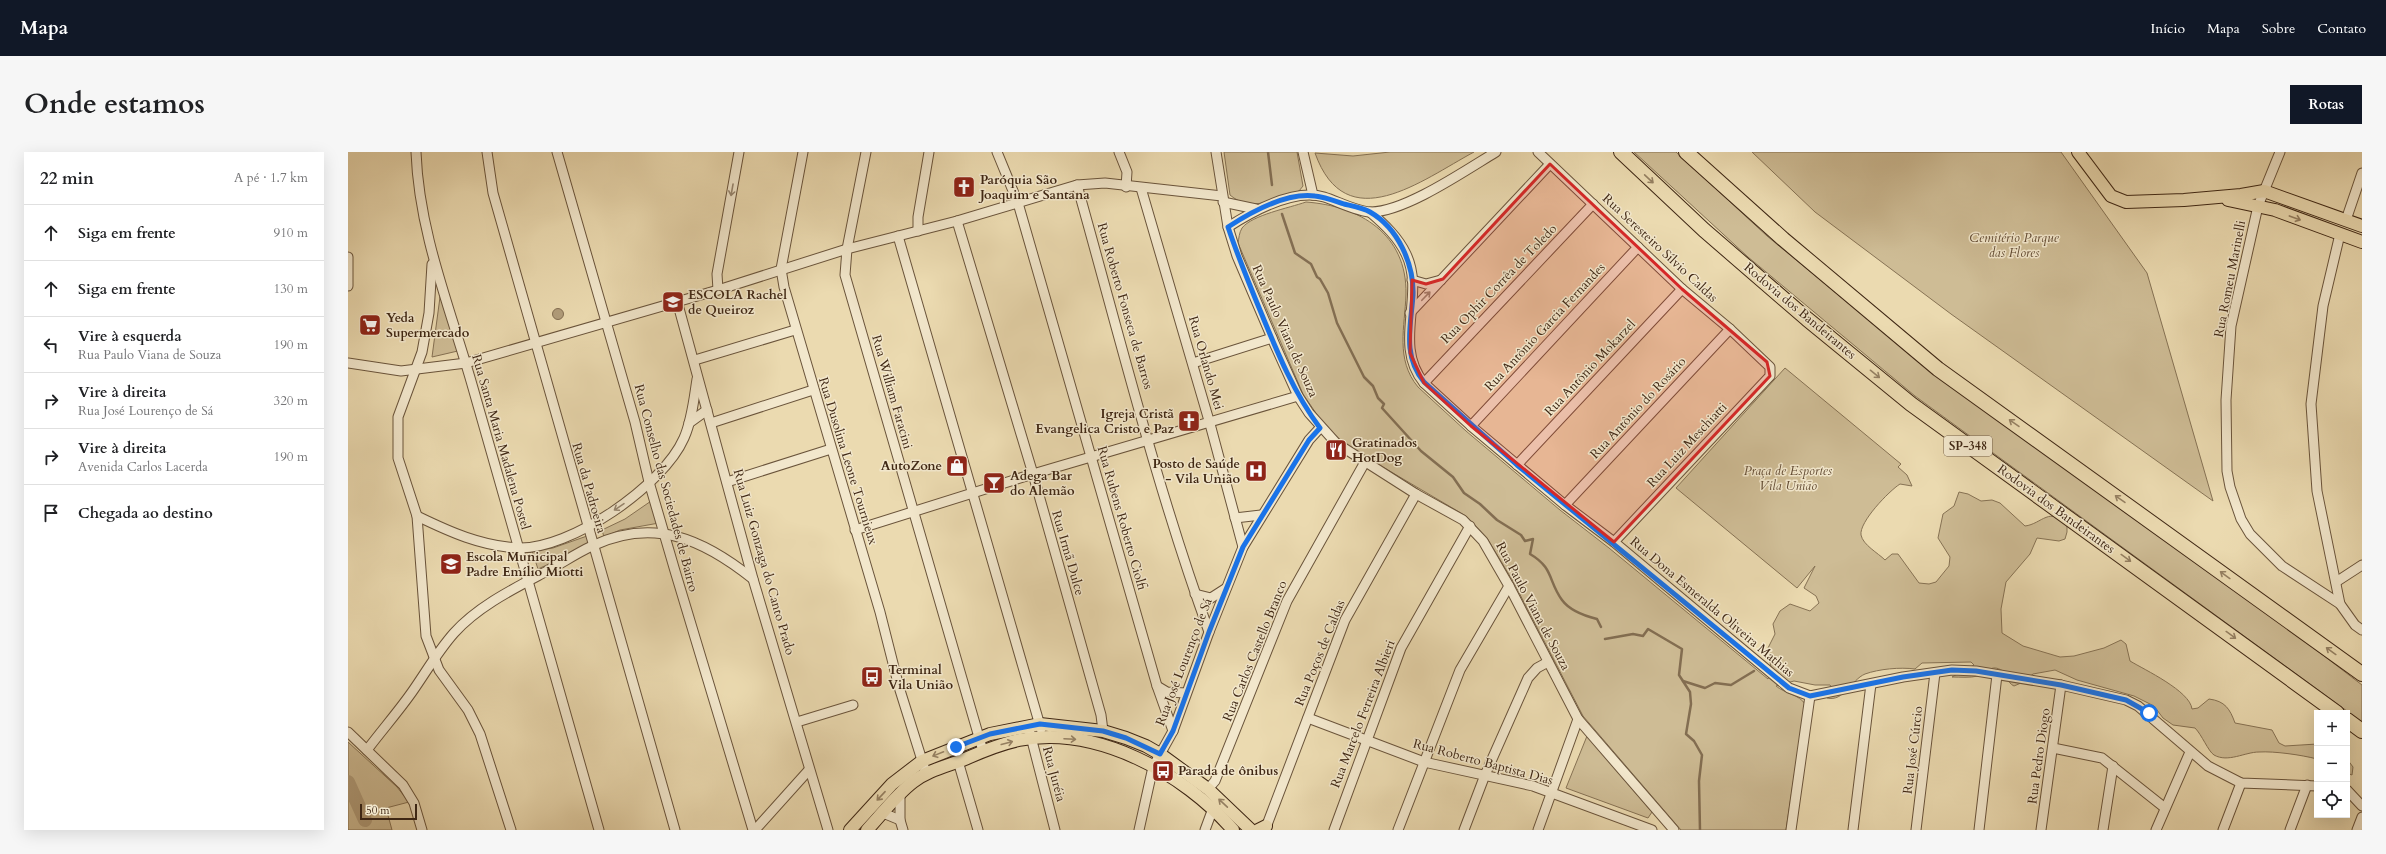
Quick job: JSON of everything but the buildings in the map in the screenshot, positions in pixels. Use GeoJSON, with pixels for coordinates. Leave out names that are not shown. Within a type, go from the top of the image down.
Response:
{"type":"FeatureCollection","features":[{"type":"Feature","properties":{"kind":"highway","name":"Rodovia dos Bandeirantes"},"geometry":{"type":"LineString","coordinates":[[1621,152],[1704,230],[1807,319],[1912,404],[2334,710]]}},
{"type":"Feature","properties":{"kind":"highway"},"geometry":{"type":"LineString","coordinates":[[1686,152],[1783,239],[1938,369],[2362,674]]}},
{"type":"Feature","properties":{"kind":"highway"},"geometry":{"type":"LineString","coordinates":[[2350,722],[2362,730]]}},
{"type":"Feature","properties":{"kind":"main road"},"geometry":{"type":"LineString","coordinates":[[2078,152],[2111,196],[2126,202],[2146,203],[2241,195],[2264,191],[2362,226]]}},
{"type":"Feature","properties":{"kind":"main road"},"geometry":{"type":"LineString","coordinates":[[2214,197],[2258,206],[2362,242]]}},
{"type":"Feature","properties":{"kind":"main road"},"geometry":{"type":"LineString","coordinates":[[850,830],[892,784],[922,761],[979,738],[1034,725],[1103,731],[1126,738],[1160,754],[1208,789],[1251,830]]}},
{"type":"Feature","properties":{"kind":"main road"},"geometry":{"type":"LineString","coordinates":[[867,830],[912,782],[926,773],[983,751],[1020,740],[1043,738],[1080,740],[1104,745],[1139,759],[1177,782],[1212,810],[1233,830]]}},
{"type":"Feature","properties":{"kind":"street","name":"Rua Santa Maria Madalena Postel"},"geometry":{"type":"LineString","coordinates":[[416,152],[417,174],[433,258],[466,363],[599,830]]}},
{"type":"Feature","properties":{"kind":"street","name":"Rua da Padroeira"},"geometry":{"type":"LineString","coordinates":[[488,152],[491,186],[534,342],[675,830]]}},
{"type":"Feature","properties":{"kind":"street","name":"Rua Conselho das Sociedades de Bairro"},"geometry":{"type":"LineString","coordinates":[[557,152],[635,422],[649,482],[754,830]]}},
{"type":"Feature","properties":{"kind":"street"},"geometry":{"type":"LineString","coordinates":[[718,290],[717,274],[739,152]]}},
{"type":"Feature","properties":{"kind":"street","name":"Rua Dusolina Leone Tournieux"},"geometry":{"type":"LineString","coordinates":[[803,152],[781,270],[795,330],[855,530],[899,687],[926,773]]}},
{"type":"Feature","properties":{"kind":"street","name":"Rua William Faracini"},"geometry":{"type":"LineString","coordinates":[[866,152],[847,249],[845,275],[912,511],[983,751]]}},
{"type":"Feature","properties":{"kind":"street"},"geometry":{"type":"LineString","coordinates":[[918,232],[918,217],[929,152]]}},
{"type":"Feature","properties":{"kind":"street","name":"Rua Rubens Roberto Ciolfi"},"geometry":{"type":"LineString","coordinates":[[996,152],[1018,203],[1157,686],[1173,731]]}},
{"type":"Feature","properties":{"kind":"street"},"geometry":{"type":"LineString","coordinates":[[1119,152],[1127,172],[1126,187]]}},
{"type":"Feature","properties":{"kind":"street","name":"Rua Paulo Viana de Souza"},"geometry":{"type":"LineString","coordinates":[[1216,152],[1228,227],[1237,256],[1298,396],[1320,428],[1336,443],[1365,462],[1398,480],[1416,494],[1450,512],[1470,526],[1483,541],[1509,586],[1578,718],[1674,830]]}},
{"type":"Feature","properties":{"kind":"street"},"geometry":{"type":"LineString","coordinates":[[1303,152],[1313,195]]}},
{"type":"Feature","properties":{"kind":"street"},"geometry":{"type":"LineString","coordinates":[[1228,227],[1259,208],[1290,199],[1313,195],[1370,212],[1395,206],[1430,191],[1496,152]]}},
{"type":"Feature","properties":{"kind":"street","name":"Rua Seresteiro Sílvio Caldas"},"geometry":{"type":"LineString","coordinates":[[1538,152],[1682,289],[1767,362]]}},
{"type":"Feature","properties":{"kind":"street","name":"Rua Romeu Marinelli"},"geometry":{"type":"LineString","coordinates":[[2280,152],[2258,206],[2231,326],[2226,437],[2227,471],[2230,487],[2241,519],[2263,548],[2282,566],[2340,604]]}},
{"type":"Feature","properties":{"kind":"street"},"geometry":{"type":"LineString","coordinates":[[1410,313],[1550,164]]}},
{"type":"Feature","properties":{"kind":"street"},"geometry":{"type":"LineString","coordinates":[[2346,220],[2362,173]]}},
{"type":"Feature","properties":{"kind":"street"},"geometry":{"type":"LineString","coordinates":[[348,363],[414,371],[466,363],[605,321],[718,290],[847,249],[958,221],[1077,185],[1105,183],[1223,199],[1259,208]]}},
{"type":"Feature","properties":{"kind":"street","name":"Rua Roberto Fonseca de Barros"},"geometry":{"type":"LineString","coordinates":[[1077,185],[1149,440],[1195,594],[1209,632]]}},
{"type":"Feature","properties":{"kind":"street","name":"Rua Orlando Mei"},"geometry":{"type":"LineString","coordinates":[[1141,188],[1193,363],[1243,547]]}},
{"type":"Feature","properties":{"kind":"street","name":"Rua Ophir Corrêa de Toledo"},"geometry":{"type":"LineString","coordinates":[[1424,382],[1593,204]]}},
{"type":"Feature","properties":{"kind":"street","name":"Rua Dona Esmeralda Oliveira Mathias"},"geometry":{"type":"LineString","coordinates":[[1370,212],[1383,223],[1406,254],[1412,280],[1413,294],[1410,313],[1410,353],[1418,376],[1471,426],[1517,465],[1565,505],[1614,542],[1789,688],[1810,696]]}},
{"type":"Feature","properties":{"kind":"street","name":"Rua Irmã Dulce"},"geometry":{"type":"LineString","coordinates":[[958,221],[1032,474],[1103,731]]}},
{"type":"Feature","properties":{"kind":"street"},"geometry":{"type":"LineString","coordinates":[[2340,234],[2323,306],[2311,404],[2317,491],[2340,604],[2355,625],[2362,630]]}},
{"type":"Feature","properties":{"kind":"street"},"geometry":{"type":"LineString","coordinates":[[898,236],[972,493],[1034,725],[1043,738]]}},
{"type":"Feature","properties":{"kind":"street","name":"Rua Antônio Garcia Fernandes"},"geometry":{"type":"LineString","coordinates":[[1471,426],[1638,247]]}},
{"type":"Feature","properties":{"kind":"street"},"geometry":{"type":"LineString","coordinates":[[348,257],[348,282]]}},
{"type":"Feature","properties":{"kind":"street"},"geometry":{"type":"LineString","coordinates":[[433,258],[427,332],[422,352],[398,416],[396,437],[398,458],[417,516],[426,636],[439,670],[468,710],[480,734],[511,830]]}},
{"type":"Feature","properties":{"kind":"street"},"geometry":{"type":"LineString","coordinates":[[1412,280],[1426,284],[1443,279]]}},
{"type":"Feature","properties":{"kind":"street","name":"Rua Antônio Mokarzel"},"geometry":{"type":"LineString","coordinates":[[1517,465],[1682,289]]}},
{"type":"Feature","properties":{"kind":"street","name":"Rua Luiz Gonzaga do Canto Prado"},"geometry":{"type":"LineString","coordinates":[[677,301],[695,360],[710,423],[753,579],[797,722],[808,770],[828,830]]}},
{"type":"Feature","properties":{"kind":"street","name":"Rua Antônio do Rosário"},"geometry":{"type":"LineString","coordinates":[[1565,505],[1730,329]]}},
{"type":"Feature","properties":{"kind":"street"},"geometry":{"type":"LineString","coordinates":[[695,360],[795,330]]}},
{"type":"Feature","properties":{"kind":"street"},"geometry":{"type":"LineString","coordinates":[[1193,363],[1272,338]]}},
{"type":"Feature","properties":{"kind":"street","name":"Rua Luiz Meschiatti"},"geometry":{"type":"LineString","coordinates":[[1614,542],[1770,376],[1770,367],[1767,362]]}},
{"type":"Feature","properties":{"kind":"street"},"geometry":{"type":"LineString","coordinates":[[417,516],[458,536],[476,542],[518,548],[540,547],[565,539],[617,509],[649,482],[677,450],[689,423],[698,374]]}},
{"type":"Feature","properties":{"kind":"street"},"geometry":{"type":"LineString","coordinates":[[710,423],[813,390]]}},
{"type":"Feature","properties":{"kind":"street"},"geometry":{"type":"LineString","coordinates":[[855,530],[1032,474],[1210,424],[1298,396]]}},
{"type":"Feature","properties":{"kind":"street"},"geometry":{"type":"LineString","coordinates":[[689,423],[707,410]]}},
{"type":"Feature","properties":{"kind":"street","name":"Rua José Lourenço de Sá"},"geometry":{"type":"LineString","coordinates":[[1139,830],[1153,767],[1173,731],[1209,632],[1243,547],[1261,515],[1309,440],[1320,428]]}},
{"type":"Feature","properties":{"kind":"street"},"geometry":{"type":"LineString","coordinates":[[727,482],[831,449]]}},
{"type":"Feature","properties":{"kind":"street","name":"Rua Carlos Castello Branco"},"geometry":{"type":"LineString","coordinates":[[1208,789],[1215,781],[1287,601],[1365,462]]}},
{"type":"Feature","properties":{"kind":"street","name":"Rua Poços de Caldas"},"geometry":{"type":"LineString","coordinates":[[1263,829],[1308,718],[1345,620],[1416,494]]}},
{"type":"Feature","properties":{"kind":"street"},"geometry":{"type":"LineString","coordinates":[[1234,518],[1261,515]]}},
{"type":"Feature","properties":{"kind":"street","name":"Rua Marcelo Ferreira Albieri"},"geometry":{"type":"LineString","coordinates":[[1334,830],[1400,648],[1470,526]]}},
{"type":"Feature","properties":{"kind":"street"},"geometry":{"type":"LineString","coordinates":[[367,750],[412,692],[435,657],[455,632],[502,595],[592,546],[621,535],[646,531],[665,533],[685,538],[714,552],[734,564],[753,579]]}},
{"type":"Feature","properties":{"kind":"street"},"geometry":{"type":"LineString","coordinates":[[2336,582],[2362,565]]}},
{"type":"Feature","properties":{"kind":"street"},"geometry":{"type":"LineString","coordinates":[[1398,830],[1460,670],[1509,586]]}},
{"type":"Feature","properties":{"kind":"street"},"geometry":{"type":"LineString","coordinates":[[1195,594],[1211,598],[1226,588]]}},
{"type":"Feature","properties":{"kind":"street"},"geometry":{"type":"LineString","coordinates":[[1464,830],[1484,775],[1528,678],[1537,668],[1548,662]]}},
{"type":"Feature","properties":{"kind":"street"},"geometry":{"type":"LineString","coordinates":[[1791,830],[1810,696],[1952,670],[1998,675],[2061,685],[2126,700],[2138,706],[2162,724],[2190,752],[2208,766],[2241,783],[2314,786]]}},
{"type":"Feature","properties":{"kind":"street","name":"Rua José Cúrcio"},"geometry":{"type":"LineString","coordinates":[[1916,830],[1935,674]]}},
{"type":"Feature","properties":{"kind":"street"},"geometry":{"type":"LineString","coordinates":[[1979,830],[1998,675]]}},
{"type":"Feature","properties":{"kind":"street"},"geometry":{"type":"LineString","coordinates":[[1853,830],[1870,684]]}},
{"type":"Feature","properties":{"kind":"street","name":"Rua Pedro Diogo"},"geometry":{"type":"LineString","coordinates":[[2041,830],[2061,685]]}},
{"type":"Feature","properties":{"kind":"street"},"geometry":{"type":"LineString","coordinates":[[1157,686],[1175,694],[1186,693]]}},
{"type":"Feature","properties":{"kind":"street"},"geometry":{"type":"LineString","coordinates":[[797,722],[853,705]]}},
{"type":"Feature","properties":{"kind":"street","name":"Rua Roberto Baptista Dias"},"geometry":{"type":"LineString","coordinates":[[1308,718],[1424,762],[1551,792],[1652,830]]}},
{"type":"Feature","properties":{"kind":"street"},"geometry":{"type":"LineString","coordinates":[[1538,830],[1578,718]]}},
{"type":"Feature","properties":{"kind":"street","name":"Rua Juréia"},"geometry":{"type":"LineString","coordinates":[[1034,725],[1031,739],[1055,830]]}},
{"type":"Feature","properties":{"kind":"street"},"geometry":{"type":"LineString","coordinates":[[348,732],[408,792],[414,804],[422,830]]}},
{"type":"Feature","properties":{"kind":"street"},"geometry":{"type":"LineString","coordinates":[[2053,748],[2102,758],[2165,808]]}},
{"type":"Feature","properties":{"kind":"street"},"geometry":{"type":"LineString","coordinates":[[2156,830],[2190,752]]}},
{"type":"Feature","properties":{"kind":"street"},"geometry":{"type":"LineString","coordinates":[[958,761],[978,830]]}},
{"type":"Feature","properties":{"kind":"street"},"geometry":{"type":"LineString","coordinates":[[2103,830],[2113,766]]}},
{"type":"Feature","properties":{"kind":"street"},"geometry":{"type":"LineString","coordinates":[[754,830],[808,770]]}},
{"type":"Feature","properties":{"kind":"street"},"geometry":{"type":"LineString","coordinates":[[2223,830],[2241,783]]}},
{"type":"Feature","properties":{"kind":"street"},"geometry":{"type":"LineString","coordinates":[[2290,830],[2307,785]]}},
{"type":"Feature","properties":{"kind":"street"},"geometry":{"type":"LineString","coordinates":[[2350,793],[2360,803]]}},
{"type":"Feature","properties":{"kind":"street"},"geometry":{"type":"LineString","coordinates":[[900,794],[900,820],[903,830]]}},
{"type":"Feature","properties":{"kind":"street"},"geometry":{"type":"LineString","coordinates":[[1205,830],[1212,810]]}},
{"type":"Feature","properties":{"kind":"street"},"geometry":{"type":"LineString","coordinates":[[883,813],[900,820]]}},
{"type":"Feature","properties":{"kind":"street"},"geometry":{"type":"LineString","coordinates":[[2357,830],[2362,817]]}},
{"type":"Feature","properties":{"kind":"highlighted area"},"geometry":{"type":"Polygon","coordinates":[[[1550,164],[1682,289],[1767,362],[1770,376],[1614,542],[1471,426],[1424,383],[1410,353],[1412,280],[1426,284],[1443,279],[1550,164]]]}},
{"type":"Feature","properties":{"kind":"green space"},"geometry":{"type":"Polygon","coordinates":[[[1224,152],[1297,152],[1303,186],[1299,191],[1264,203],[1246,203],[1238,200],[1230,195],[1224,152]]]}},
{"type":"Feature","properties":{"kind":"green space"},"geometry":{"type":"Polygon","coordinates":[[[1390,152],[1474,152],[1409,188],[1387,196],[1365,198],[1346,193],[1329,179],[1315,153],[1353,156],[1390,152]]]}},
{"type":"Feature","properties":{"kind":"green space"},"geometry":{"type":"Polygon","coordinates":[[[1634,152],[1676,152],[1767,236],[1933,373],[2306,642],[2362,685],[2362,722],[2350,713],[2350,710],[2346,710],[1915,396],[1748,257],[1634,152]]]}},
{"type":"Feature","properties":{"kind":"green space","name":"Cemitério Parque das Flores"},"geometry":{"type":"Polygon","coordinates":[[[1752,152],[2061,152],[2147,273],[2213,501],[1951,314],[1815,212],[1752,152]]]}},
{"type":"Feature","properties":{"kind":"green space","name":"Praça de Esportes Vila União"},"geometry":{"type":"Polygon","coordinates":[[[1306,202],[1345,210],[1362,217],[1377,227],[1389,240],[1398,255],[1404,273],[1406,294],[1403,331],[1404,354],[1406,365],[1418,387],[1466,431],[1560,510],[1609,548],[1768,679],[1771,668],[1768,648],[1775,634],[1773,624],[1780,611],[1790,604],[1810,611],[1819,603],[1816,596],[1804,588],[1815,566],[1797,588],[1676,488],[1785,368],[1901,464],[1898,467],[1907,475],[1912,486],[1900,484],[1895,488],[1876,507],[1862,529],[1862,539],[1871,549],[1885,560],[1892,554],[1898,554],[1919,583],[1929,584],[1936,582],[1949,566],[1950,557],[1938,538],[1943,514],[1954,506],[1959,492],[1968,494],[1981,501],[1992,500],[2000,503],[2025,526],[2031,525],[2046,517],[2056,517],[2067,526],[2065,539],[2059,541],[2037,538],[2030,554],[2006,582],[2001,609],[2002,633],[2023,646],[2060,657],[2074,656],[2104,648],[2121,640],[2126,644],[2130,661],[2156,675],[2175,688],[2184,695],[2192,709],[2198,708],[2209,699],[2215,700],[2226,706],[2235,723],[2272,730],[2279,743],[2285,746],[2314,744],[2314,758],[2265,752],[2254,752],[2231,758],[2219,757],[2214,755],[2207,747],[2195,728],[2173,725],[2163,718],[2154,706],[2134,696],[2077,680],[2055,670],[2033,674],[2021,683],[2014,686],[2010,683],[2003,671],[1995,668],[1992,668],[1982,675],[1975,677],[1952,677],[1974,665],[1971,662],[1922,663],[1915,669],[1890,669],[1865,674],[1843,694],[1833,698],[1827,698],[1833,689],[1830,685],[1815,685],[1794,681],[1776,686],[1796,696],[1805,704],[1786,830],[1681,830],[1583,716],[1514,583],[1487,538],[1466,516],[1347,446],[1324,425],[1303,394],[1238,243],[1241,230],[1247,223],[1271,212],[1306,202]]]}},
{"type":"Feature","properties":{"kind":"green space"},"geometry":{"type":"Polygon","coordinates":[[[440,297],[462,350],[432,357],[440,297]]]}},
{"type":"Feature","properties":{"kind":"green space"},"geometry":{"type":"Polygon","coordinates":[[[654,499],[659,523],[620,530],[604,537],[602,530],[625,519],[654,499]]]}},
{"type":"Feature","properties":{"kind":"green space"},"geometry":{"type":"Polygon","coordinates":[[[587,536],[590,545],[538,569],[532,551],[553,548],[587,536]]]}},
{"type":"Feature","properties":{"kind":"green space"},"geometry":{"type":"Polygon","coordinates":[[[1587,736],[1652,812],[1648,818],[1566,788],[1587,736]]]}},
{"type":"Feature","properties":{"kind":"green space"},"geometry":{"type":"Polygon","coordinates":[[[348,742],[397,787],[409,802],[386,808],[392,830],[348,830],[348,742]]]}},
{"type":"Feature","properties":{"kind":"green space"},"geometry":{"type":"Polygon","coordinates":[[[2350,763],[2353,767],[2352,775],[2350,774],[2350,763]]]}},
{"type":"Feature","properties":{"kind":"shaded area"},"geometry":{"type":"Polygon","coordinates":[[[556,309],[560,309],[562,310],[562,318],[556,319],[553,316],[553,312],[556,309]]]}},
{"type":"Feature","properties":{"kind":"waterway"},"geometry":{"type":"LineString","coordinates":[[1268,152],[1272,185]]}},
{"type":"Feature","properties":{"kind":"waterway"},"geometry":{"type":"LineString","coordinates":[[1282,214],[1295,253],[1311,264],[1317,277],[1320,279],[1328,293],[1337,323],[1364,377],[1373,386],[1378,398],[1384,404],[1382,408],[1421,451],[1453,477],[1464,493],[1480,504],[1497,520],[1521,535],[1525,541],[1533,539],[1530,554],[1543,564],[1565,604],[1583,615],[1597,619],[1601,627]]}},
{"type":"Feature","properties":{"kind":"waterway"},"geometry":{"type":"LineString","coordinates":[[1605,639],[1633,634],[1643,636],[1648,629],[1682,649],[1679,675],[1690,692],[1691,704],[1686,734],[1694,741],[1702,755],[1699,781],[1700,830]]}},
{"type":"Feature","properties":{"kind":"waterway"},"geometry":{"type":"LineString","coordinates":[[1683,681],[1705,688],[1715,683],[1731,685],[1754,671]]}},
{"type":"Feature","properties":{"kind":"waterway"},"geometry":{"type":"LineString","coordinates":[[348,782],[365,820]]}},
{"type":"Feature","properties":{"kind":"place","name":"Paróquia São Joaquim e Santana"},"geometry":{"type":"Point","coordinates":[964,187]}},
{"type":"Feature","properties":{"kind":"place","name":"ESCOLA Rachel de Queiroz"},"geometry":{"type":"Point","coordinates":[673,302]}},
{"type":"Feature","properties":{"kind":"place","name":"Yeda Supermercado"},"geometry":{"type":"Point","coordinates":[370,325]}},
{"type":"Feature","properties":{"kind":"place","name":"Igreja Cristã Evangelica Cristo e Paz"},"geometry":{"type":"Point","coordinates":[1189,421]}},
{"type":"Feature","properties":{"kind":"place","name":"Gratinados HotDog"},"geometry":{"type":"Point","coordinates":[1336,450]}},
{"type":"Feature","properties":{"kind":"place","name":"AutoZone"},"geometry":{"type":"Point","coordinates":[957,466]}},
{"type":"Feature","properties":{"kind":"place","name":"Posto de Saúde - Vila União"},"geometry":{"type":"Point","coordinates":[1256,471]}},
{"type":"Feature","properties":{"kind":"place","name":"Adega Bar do Alemão"},"geometry":{"type":"Point","coordinates":[994,483]}},
{"type":"Feature","properties":{"kind":"place","name":"Escola Municipal Padre Emílio Miotti"},"geometry":{"type":"Point","coordinates":[451,564]}},
{"type":"Feature","properties":{"kind":"place","name":"Terminal Vila União"},"geometry":{"type":"Point","coordinates":[872,677]}},
{"type":"Feature","properties":{"kind":"place","name":"Parada de ônibus"},"geometry":{"type":"Point","coordinates":[1163,771]}},
{"type":"Feature","properties":{"kind":"route"},"geometry":{"type":"LineString","coordinates":[[956,747],[990,734],[1022,726],[1040,724],[1103,731],[1146,746],[1160,754],[1173,731],[1209,632],[1243,547],[1261,515],[1309,440],[1320,428],[1298,396],[1237,256],[1228,227],[1256,209],[1290,199],[1313,195],[1370,212],[1391,232],[1406,254],[1409,262],[1413,294],[1410,313],[1409,343],[1410,353],[1418,376],[1471,426],[1517,465],[1565,505],[1614,542],[1673,594],[1789,688],[1810,696],[1903,677],[1935,674],[1952,670],[1976,671],[2061,685],[2126,700],[2149,713]]}}]}
